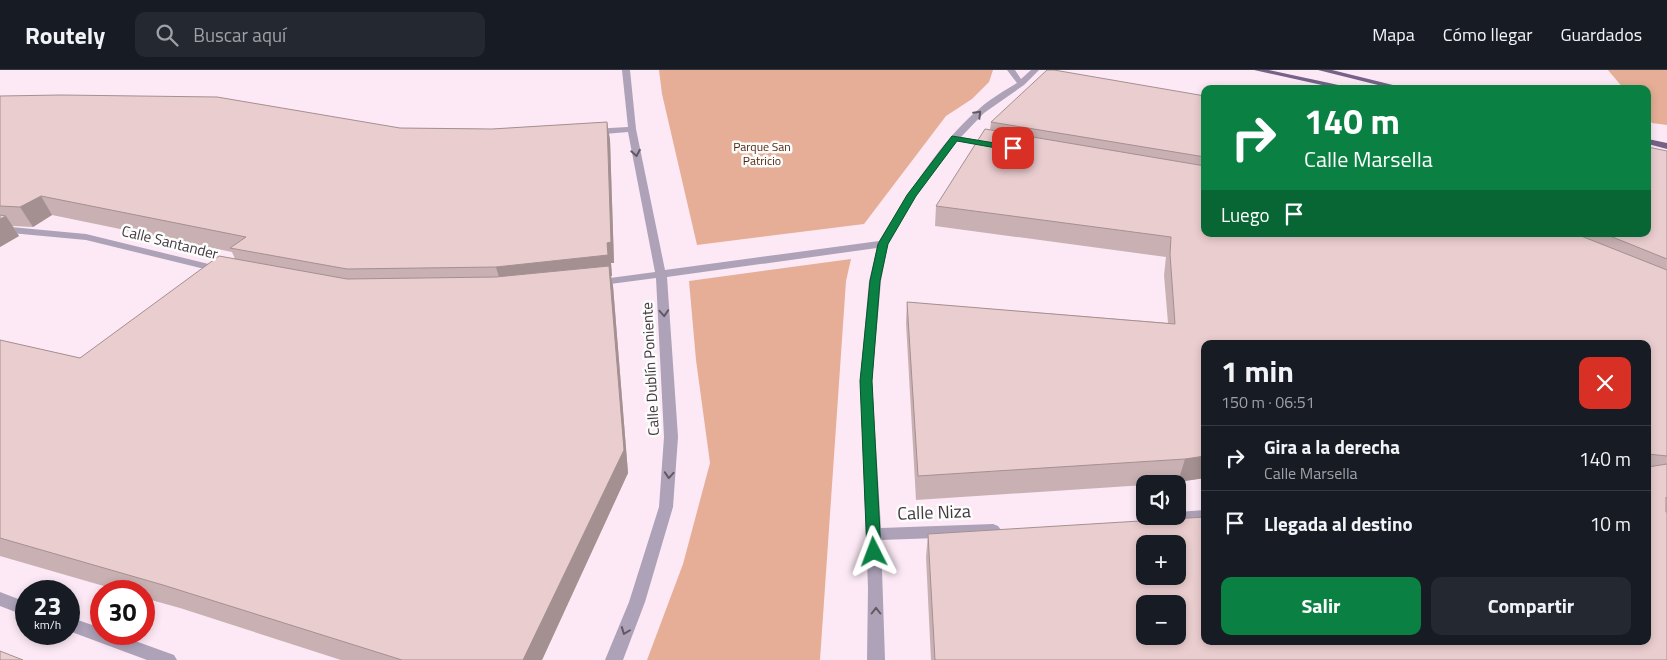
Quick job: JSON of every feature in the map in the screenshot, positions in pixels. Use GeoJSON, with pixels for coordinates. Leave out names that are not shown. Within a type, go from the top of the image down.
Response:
{"type":"FeatureCollection","features":[{"type":"Feature","properties":{"kind":"main road"},"geometry":{"type":"LineString","coordinates":[[1258,70],[1333,85]]}},
{"type":"Feature","properties":{"kind":"main road"},"geometry":{"type":"LineString","coordinates":[[1322,70],[1388,85]]}},
{"type":"Feature","properties":{"kind":"main road"},"geometry":{"type":"LineString","coordinates":[[1651,143],[1667,146]]}},
{"type":"Feature","properties":{"kind":"main road"},"geometry":{"type":"LineString","coordinates":[[1651,153],[1667,156]]}},
{"type":"Feature","properties":{"kind":"street","name":"Calle Dublín Poniente"},"geometry":{"type":"LineString","coordinates":[[614,660],[637,602],[666,507],[671,437],[661,276],[632,129],[626,70]]}},
{"type":"Feature","properties":{"kind":"street"},"geometry":{"type":"LineString","coordinates":[[1011,70],[1021,83]]}},
{"type":"Feature","properties":{"kind":"street"},"geometry":{"type":"LineString","coordinates":[[876,660],[876,588],[866,381],[875,281],[883,244],[912,195],[955,138],[981,110],[1021,83],[1035,70]]}},
{"type":"Feature","properties":{"kind":"street"},"geometry":{"type":"LineString","coordinates":[[582,132],[632,129]]}},
{"type":"Feature","properties":{"kind":"street"},"geometry":{"type":"LineString","coordinates":[[955,138],[1003,146]]}},
{"type":"Feature","properties":{"kind":"street","name":"Calle Santander"},"geometry":{"type":"LineString","coordinates":[[0,229],[86,237],[229,272]]}},
{"type":"Feature","properties":{"kind":"street"},"geometry":{"type":"LineString","coordinates":[[582,284],[661,276],[883,244]]}},
{"type":"Feature","properties":{"kind":"street"},"geometry":{"type":"LineString","coordinates":[[1186,518],[1201,516]]}},
{"type":"Feature","properties":{"kind":"street","name":"Calle Niza"},"geometry":{"type":"LineString","coordinates":[[873,534],[1012,530]]}},
{"type":"Feature","properties":{"kind":"street"},"geometry":{"type":"LineString","coordinates":[[0,599],[15,605]]}},
{"type":"Feature","properties":{"kind":"street"},"geometry":{"type":"LineString","coordinates":[[80,628],[168,660]]}},
{"type":"Feature","properties":{"kind":"green space","name":"Parque San Patricio"},"geometry":{"type":"Polygon","coordinates":[[[659,70],[993,70],[989,82],[972,99],[946,116],[864,224],[697,245],[662,94],[659,70]]]}},
{"type":"Feature","properties":{"kind":"green space"},"geometry":{"type":"Polygon","coordinates":[[[1608,70],[1667,70],[1667,125],[1651,122],[1651,85],[1621,85],[1608,70]]]}},
{"type":"Feature","properties":{"kind":"green space"},"geometry":{"type":"Polygon","coordinates":[[[851,259],[846,281],[820,660],[647,660],[683,564],[710,463],[696,360],[689,281],[851,259]]]}},
{"type":"Feature","properties":{"kind":"building"},"geometry":{"type":"Polygon","coordinates":[[[1047,70],[1054,70],[1201,95],[1201,156],[991,122],[1047,70]]]}},
{"type":"Feature","properties":{"kind":"building"},"geometry":{"type":"Polygon","coordinates":[[[0,96],[217,97],[400,128],[492,129],[607,122],[611,242],[607,243],[608,255],[496,267],[347,269],[230,248],[246,237],[41,196],[20,207],[0,206],[0,96]]]}},
{"type":"Feature","properties":{"kind":"building"},"geometry":{"type":"Polygon","coordinates":[[[985,129],[1201,165],[1201,237],[1584,237],[1667,270],[1667,456],[1651,454],[1651,340],[1201,340],[1201,457],[918,476],[907,302],[1175,324],[1170,254],[1171,237],[936,206],[985,129]]]}},
{"type":"Feature","properties":{"kind":"building"},"geometry":{"type":"Polygon","coordinates":[[[1651,148],[1667,151],[1667,259],[1612,237],[1651,237],[1651,148]]]}},
{"type":"Feature","properties":{"kind":"building"},"geometry":{"type":"Polygon","coordinates":[[[219,256],[347,279],[496,277],[609,266],[624,450],[523,660],[402,660],[155,583],[155,580],[146,580],[0,538],[0,340],[80,358],[219,256]]]}},
{"type":"Feature","properties":{"kind":"building"},"geometry":{"type":"Polygon","coordinates":[[[1667,464],[1667,660],[935,660],[928,534],[1136,521],[1136,525],[1186,525],[1186,518],[1201,517],[1201,645],[1651,645],[1651,467],[1667,464]]]}},
{"type":"Feature","properties":{"kind":"building"},"geometry":{"type":"Polygon","coordinates":[[[0,651],[23,660],[0,660],[0,651]]]}},
{"type":"Feature","properties":{"kind":"route"},"geometry":{"type":"LineString","coordinates":[[874,552],[866,381],[875,281],[883,244],[912,195],[955,138],[1013,148]]}}]}
